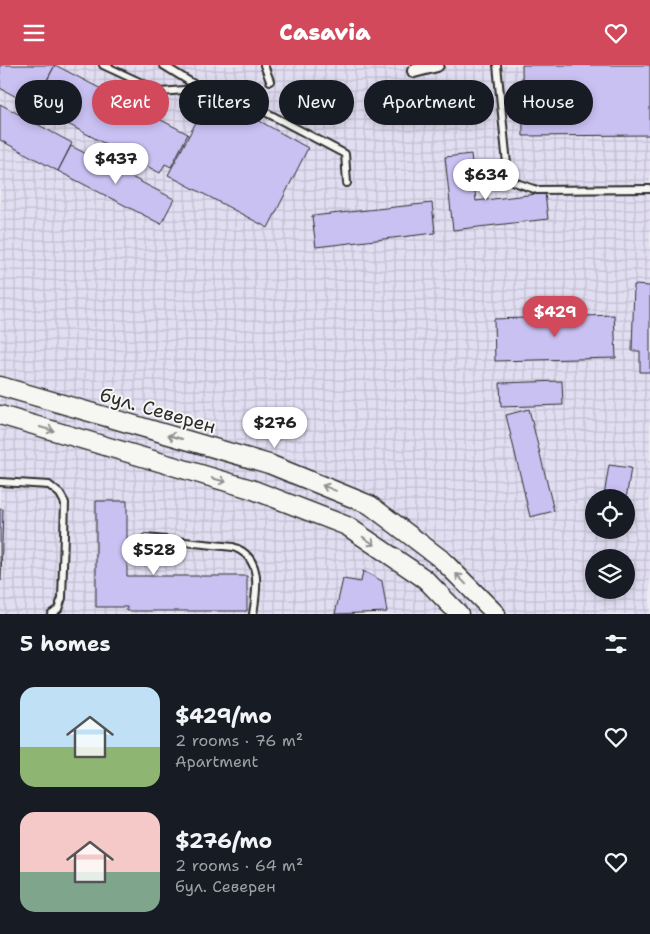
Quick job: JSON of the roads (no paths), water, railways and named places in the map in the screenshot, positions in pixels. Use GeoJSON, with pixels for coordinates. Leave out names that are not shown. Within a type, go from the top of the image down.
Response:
{"type":"FeatureCollection","features":[{"type":"Feature","properties":{"kind":"main road","name":"бул. Северен"},"geometry":{"type":"LineString","coordinates":[[0,386],[269,464],[370,505],[441,559],[496,614]]}},
{"type":"Feature","properties":{"kind":"main road"},"geometry":{"type":"LineString","coordinates":[[0,415],[251,489],[348,526],[425,579],[452,611]]}},
{"type":"Feature","properties":{"kind":"street"},"geometry":{"type":"LineString","coordinates":[[414,71],[437,65]]}},
{"type":"Feature","properties":{"kind":"lane"},"geometry":{"type":"LineString","coordinates":[[103,65],[161,92],[179,90]]}},
{"type":"Feature","properties":{"kind":"lane"},"geometry":{"type":"LineString","coordinates":[[163,65],[172,67],[190,80]]}},
{"type":"Feature","properties":{"kind":"lane"},"geometry":{"type":"LineString","coordinates":[[264,65],[270,81]]}},
{"type":"Feature","properties":{"kind":"lane"},"geometry":{"type":"LineString","coordinates":[[498,65],[507,164],[514,182],[537,190],[650,189]]}},
{"type":"Feature","properties":{"kind":"lane"},"geometry":{"type":"LineString","coordinates":[[269,114],[345,154],[347,183]]}},
{"type":"Feature","properties":{"kind":"lane"},"geometry":{"type":"LineString","coordinates":[[0,482],[49,485],[60,494],[65,503],[62,599],[58,609],[51,614]]}},
{"type":"Feature","properties":{"kind":"lane"},"geometry":{"type":"LineString","coordinates":[[146,538],[233,547],[242,550],[251,559],[256,574],[257,590],[253,614]]}}]}
